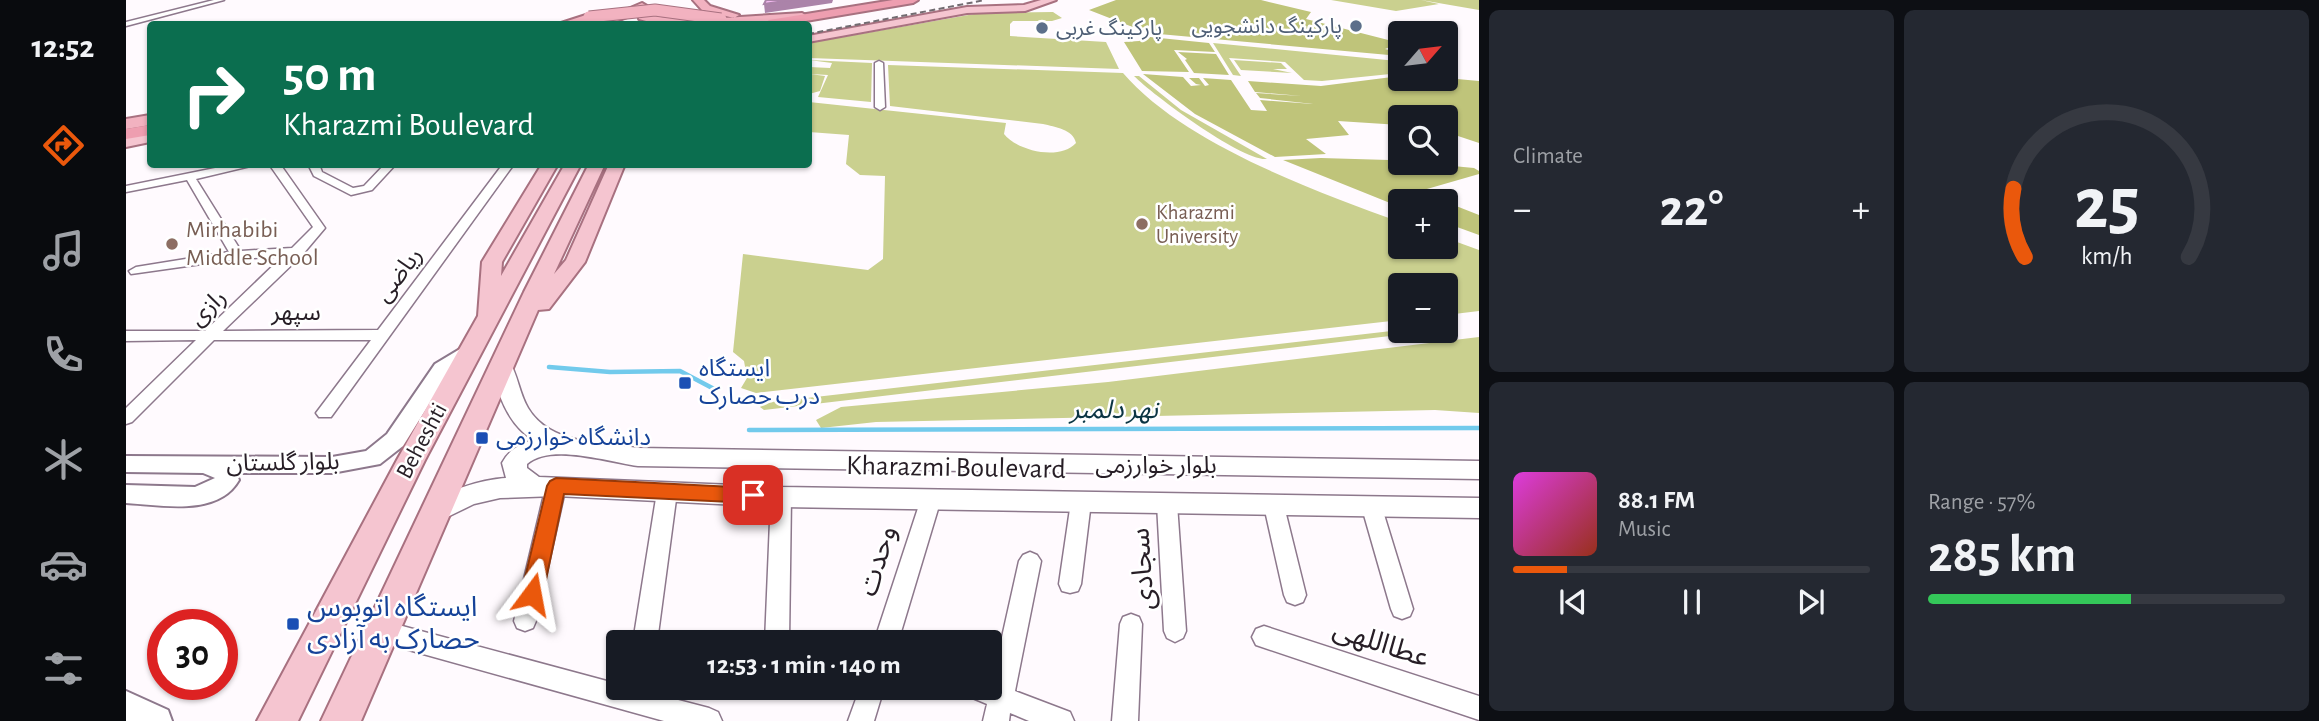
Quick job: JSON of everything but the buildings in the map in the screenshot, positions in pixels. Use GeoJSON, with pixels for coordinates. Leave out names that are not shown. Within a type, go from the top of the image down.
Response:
{"type":"FeatureCollection","features":[{"type":"Feature","properties":{"kind":"highway"},"geometry":{"type":"LineString","coordinates":[[608,21],[634,12],[650,0],[658,20]]}},
{"type":"Feature","properties":{"kind":"highway"},"geometry":{"type":"LineString","coordinates":[[658,20],[663,0]]}},
{"type":"Feature","properties":{"kind":"highway"},"geometry":{"type":"LineString","coordinates":[[658,20],[675,0]]}},
{"type":"Feature","properties":{"kind":"highway"},"geometry":{"type":"LineString","coordinates":[[687,0],[690,7],[718,21]]}},
{"type":"Feature","properties":{"kind":"highway"},"geometry":{"type":"LineString","coordinates":[[700,3],[724,14],[761,17],[911,2]]}},
{"type":"Feature","properties":{"kind":"highway"},"geometry":{"type":"LineString","coordinates":[[779,21],[911,2]]}},
{"type":"Feature","properties":{"kind":"highway"},"geometry":{"type":"LineString","coordinates":[[812,21],[911,2]]}},
{"type":"Feature","properties":{"kind":"highway"},"geometry":{"type":"LineString","coordinates":[[700,3],[705,12],[693,18],[667,21],[649,20],[643,17],[658,20],[715,21]]}},
{"type":"Feature","properties":{"kind":"highway"},"geometry":{"type":"LineString","coordinates":[[700,3],[699,6],[719,21]]}},
{"type":"Feature","properties":{"kind":"highway"},"geometry":{"type":"LineString","coordinates":[[575,21],[652,10],[693,13],[716,21]]}},
{"type":"Feature","properties":{"kind":"highway"},"geometry":{"type":"LineString","coordinates":[[777,21],[820,13]]}},
{"type":"Feature","properties":{"kind":"highway"},"geometry":{"type":"LineString","coordinates":[[126,126],[147,122]]}},
{"type":"Feature","properties":{"kind":"highway"},"geometry":{"type":"LineString","coordinates":[[126,134],[147,130]]}},
{"type":"Feature","properties":{"kind":"main road"},"geometry":{"type":"LineString","coordinates":[[812,38],[967,10],[1025,8],[1051,0]]}},
{"type":"Feature","properties":{"kind":"main road"},"geometry":{"type":"LineString","coordinates":[[812,27],[911,2]]}},
{"type":"Feature","properties":{"kind":"main road"},"geometry":{"type":"LineString","coordinates":[[126,142],[147,138]]}},
{"type":"Feature","properties":{"kind":"main road"},"geometry":{"type":"LineString","coordinates":[[482,333],[492,262],[548,168]]}},
{"type":"Feature","properties":{"kind":"main road","name":"Beheshti"},"geometry":{"type":"LineString","coordinates":[[277,721],[416,450],[571,168]]}},
{"type":"Feature","properties":{"kind":"main road","name":"Beheshti"},"geometry":{"type":"LineString","coordinates":[[341,721],[535,292],[595,168]]}},
{"type":"Feature","properties":{"kind":"main road"},"geometry":{"type":"LineString","coordinates":[[519,328],[575,262],[615,168]]}},
{"type":"Feature","properties":{"kind":"main road","name":"بلوار خوارزمی"},"geometry":{"type":"LineString","coordinates":[[502,366],[507,392],[523,422],[558,445],[638,457],[1479,470]]}},
{"type":"Feature","properties":{"kind":"main road"},"geometry":{"type":"LineString","coordinates":[[545,486],[516,473],[514,463],[520,455],[534,448],[558,445]]}},
{"type":"Feature","properties":{"kind":"main road","name":"Kharazmi Boulevard"},"geometry":{"type":"LineString","coordinates":[[437,512],[467,496],[500,488],[545,486],[781,497],[1477,512]]}},
{"type":"Feature","properties":{"kind":"street"},"geometry":{"type":"LineString","coordinates":[[126,24],[221,0]]}},
{"type":"Feature","properties":{"kind":"street"},"geometry":{"type":"LineString","coordinates":[[879,62],[880,107]]}},
{"type":"Feature","properties":{"kind":"street"},"geometry":{"type":"LineString","coordinates":[[126,189],[222,168]]}},
{"type":"Feature","properties":{"kind":"street","name":"رازی"},"geometry":{"type":"LineString","coordinates":[[126,418],[319,228],[277,168]]}},
{"type":"Feature","properties":{"kind":"street"},"geometry":{"type":"LineString","coordinates":[[315,168],[318,174],[351,192],[368,188],[387,168]]}},
{"type":"Feature","properties":{"kind":"street","name":"ریاضی"},"geometry":{"type":"LineString","coordinates":[[325,413],[506,168]]}},
{"type":"Feature","properties":{"kind":"street"},"geometry":{"type":"LineString","coordinates":[[190,177],[237,256]]}},
{"type":"Feature","properties":{"kind":"street"},"geometry":{"type":"LineString","coordinates":[[136,271],[237,256],[298,251]]}},
{"type":"Feature","properties":{"kind":"street","name":"بلوار گلستان"},"geometry":{"type":"LineString","coordinates":[[126,464],[332,465],[372,458],[395,440],[442,368],[482,333]]}},
{"type":"Feature","properties":{"kind":"street","name":"سپهر"},"geometry":{"type":"LineString","coordinates":[[126,337],[383,335]]}},
{"type":"Feature","properties":{"kind":"street","name":"بلوار گلستان"},"geometry":{"type":"LineString","coordinates":[[126,494],[201,497],[221,488],[227,480],[225,471],[206,465]]}},
{"type":"Feature","properties":{"kind":"street"},"geometry":{"type":"LineString","coordinates":[[526,621],[545,486]]}},
{"type":"Feature","properties":{"kind":"street"},"geometry":{"type":"LineString","coordinates":[[647,630],[667,492]]}},
{"type":"Feature","properties":{"kind":"street"},"geometry":{"type":"LineString","coordinates":[[777,630],[781,497]]}},
{"type":"Feature","properties":{"kind":"street","name":"وحدت"},"geometry":{"type":"LineString","coordinates":[[890,630],[930,499]]}},
{"type":"Feature","properties":{"kind":"street"},"geometry":{"type":"LineString","coordinates":[[1070,584],[1081,502]]}},
{"type":"Feature","properties":{"kind":"street","name":"سجادی"},"geometry":{"type":"LineString","coordinates":[[1167,504],[1175,631]]}},
{"type":"Feature","properties":{"kind":"street"},"geometry":{"type":"LineString","coordinates":[[1274,506],[1295,595]]}},
{"type":"Feature","properties":{"kind":"street","name":"عطااللهی"},"geometry":{"type":"LineString","coordinates":[[1372,508],[1402,609]]}},
{"type":"Feature","properties":{"kind":"street"},"geometry":{"type":"LineString","coordinates":[[1030,561],[998,709],[1061,721]]}},
{"type":"Feature","properties":{"kind":"street"},"geometry":{"type":"LineString","coordinates":[[1125,721],[1130,624]]}},
{"type":"Feature","properties":{"kind":"street"},"geometry":{"type":"LineString","coordinates":[[380,631],[709,721]]}},
{"type":"Feature","properties":{"kind":"street","name":"عطااللهی"},"geometry":{"type":"LineString","coordinates":[[1264,637],[1479,708]]}},
{"type":"Feature","properties":{"kind":"street"},"geometry":{"type":"LineString","coordinates":[[862,721],[868,700]]}},
{"type":"Feature","properties":{"kind":"street"},"geometry":{"type":"LineString","coordinates":[[126,706],[157,721]]}},
{"type":"Feature","properties":{"kind":"green space"},"geometry":{"type":"Polygon","coordinates":[[[1116,0],[1261,0],[1311,12],[1306,19],[1388,40],[1388,48],[1385,49],[1388,50],[1388,55],[1148,33],[1089,10],[1116,0]]]}},
{"type":"Feature","properties":{"kind":"green space"},"geometry":{"type":"Polygon","coordinates":[[[1331,0],[1421,0],[1439,4],[1396,11],[1331,0]]]}},
{"type":"Feature","properties":{"kind":"green space"},"geometry":{"type":"Polygon","coordinates":[[[1421,0],[1479,0],[1479,10],[1421,0]]]}},
{"type":"Feature","properties":{"kind":"green space"},"geometry":{"type":"Polygon","coordinates":[[[1053,12],[1062,18],[1052,21],[1013,21],[1010,24],[1010,36],[1106,42],[1119,69],[812,58],[812,42],[980,13],[1053,12]]]}},
{"type":"Feature","properties":{"kind":"green space"},"geometry":{"type":"Polygon","coordinates":[[[1150,37],[1209,43],[1215,52],[1174,50],[1189,72],[1142,71],[1124,42],[1150,37]]]}},
{"type":"Feature","properties":{"kind":"green space"},"geometry":{"type":"Polygon","coordinates":[[[1213,43],[1388,60],[1388,74],[1322,81],[1304,80],[1285,62],[1229,58],[1241,76],[1233,75],[1213,43]]]}},
{"type":"Feature","properties":{"kind":"green space"},"geometry":{"type":"Polygon","coordinates":[[[1178,52],[1216,54],[1229,75],[1194,73],[1185,60],[1187,59],[1178,52]]]}},
{"type":"Feature","properties":{"kind":"green space"},"geometry":{"type":"Polygon","coordinates":[[[812,60],[872,63],[871,102],[818,97],[828,75],[812,74],[812,67],[830,68],[832,63],[812,60]]]}},
{"type":"Feature","properties":{"kind":"green space"},"geometry":{"type":"Polygon","coordinates":[[[1234,60],[1281,63],[1287,69],[1273,69],[1292,73],[1241,70],[1234,60]]]}},
{"type":"Feature","properties":{"kind":"green space"},"geometry":{"type":"Polygon","coordinates":[[[888,65],[1123,73],[1149,98],[1214,143],[1290,180],[1388,217],[1388,259],[1458,259],[1458,242],[1479,250],[1479,311],[1458,314],[1458,273],[1388,273],[1388,321],[756,393],[741,388],[747,378],[744,361],[733,352],[743,254],[868,270],[883,259],[885,176],[860,175],[846,164],[849,135],[812,132],[812,102],[1006,123],[1004,134],[1010,140],[1039,152],[1060,152],[1076,143],[1067,132],[1043,124],[890,106],[888,65]]]}},
{"type":"Feature","properties":{"kind":"green space"},"geometry":{"type":"Polygon","coordinates":[[[812,74],[825,76],[820,91],[812,93],[812,74]]]}},
{"type":"Feature","properties":{"kind":"green space"},"geometry":{"type":"Polygon","coordinates":[[[1143,74],[1183,77],[1191,86],[1201,85],[1189,78],[1199,78],[1205,86],[1209,85],[1203,78],[1231,80],[1251,110],[1267,111],[1260,100],[1313,104],[1260,98],[1256,93],[1302,96],[1255,92],[1248,81],[1321,86],[1388,78],[1388,91],[1458,91],[1458,79],[1479,81],[1479,143],[1458,136],[1458,105],[1388,105],[1388,124],[1338,121],[1349,135],[1306,139],[1326,154],[1275,157],[1195,114],[1143,74]]]}},
{"type":"Feature","properties":{"kind":"green space"},"geometry":{"type":"Polygon","coordinates":[[[1134,76],[1139,76],[1181,110],[1267,159],[1255,157],[1219,139],[1134,76]]]}},
{"type":"Feature","properties":{"kind":"green space"},"geometry":{"type":"Polygon","coordinates":[[[1283,160],[1388,160],[1388,175],[1458,175],[1458,166],[1474,168],[1479,174],[1427,189],[1388,189],[1388,202],[1283,160]]]}},
{"type":"Feature","properties":{"kind":"green space"},"geometry":{"type":"Polygon","coordinates":[[[1458,207],[1479,215],[1479,235],[1458,227],[1458,207]]]}},
{"type":"Feature","properties":{"kind":"green space"},"geometry":{"type":"Polygon","coordinates":[[[1388,331],[1388,336],[764,410],[760,407],[763,403],[1388,331]]]}},
{"type":"Feature","properties":{"kind":"green space"},"geometry":{"type":"Polygon","coordinates":[[[1479,337],[1479,413],[1435,410],[876,422],[821,428],[816,420],[841,407],[1108,382],[1430,343],[1458,343],[1458,340],[1479,337]]]}},
{"type":"Feature","properties":{"kind":"waterway"},"geometry":{"type":"LineString","coordinates":[[549,367],[610,372],[680,371],[716,390]]}},
{"type":"Feature","properties":{"kind":"waterway","name":"نهر دلمبر"},"geometry":{"type":"LineString","coordinates":[[749,430],[1479,428]]}},
{"type":"Feature","properties":{"kind":"railway"},"geometry":{"type":"LineString","coordinates":[[812,33],[985,0]]}},
{"type":"Feature","properties":{"kind":"place","name":"پارکینگ دانشجویی"},"geometry":{"type":"Point","coordinates":[1356,26]}},
{"type":"Feature","properties":{"kind":"place","name":"پارکینگ غربی"},"geometry":{"type":"Point","coordinates":[1042,28]}},
{"type":"Feature","properties":{"kind":"place","name":"Kharazmi University"},"geometry":{"type":"Point","coordinates":[1142,224]}},
{"type":"Feature","properties":{"kind":"place","name":"Mirhabibi Middle School"},"geometry":{"type":"Point","coordinates":[172,244]}},
{"type":"Feature","properties":{"kind":"place","name":"ایستگاه درب حصارک"},"geometry":{"type":"Point","coordinates":[685,383]}},
{"type":"Feature","properties":{"kind":"place","name":"دانشگاه خوارزمی"},"geometry":{"type":"Point","coordinates":[482,438]}},
{"type":"Feature","properties":{"kind":"place","name":"ایستگاه اتوبوس حصارک به آزادی"},"geometry":{"type":"Point","coordinates":[293,624]}},
{"type":"Feature","properties":{"kind":"route"},"geometry":{"type":"LineString","coordinates":[[532,594],[556,486],[753,495]]}}]}
